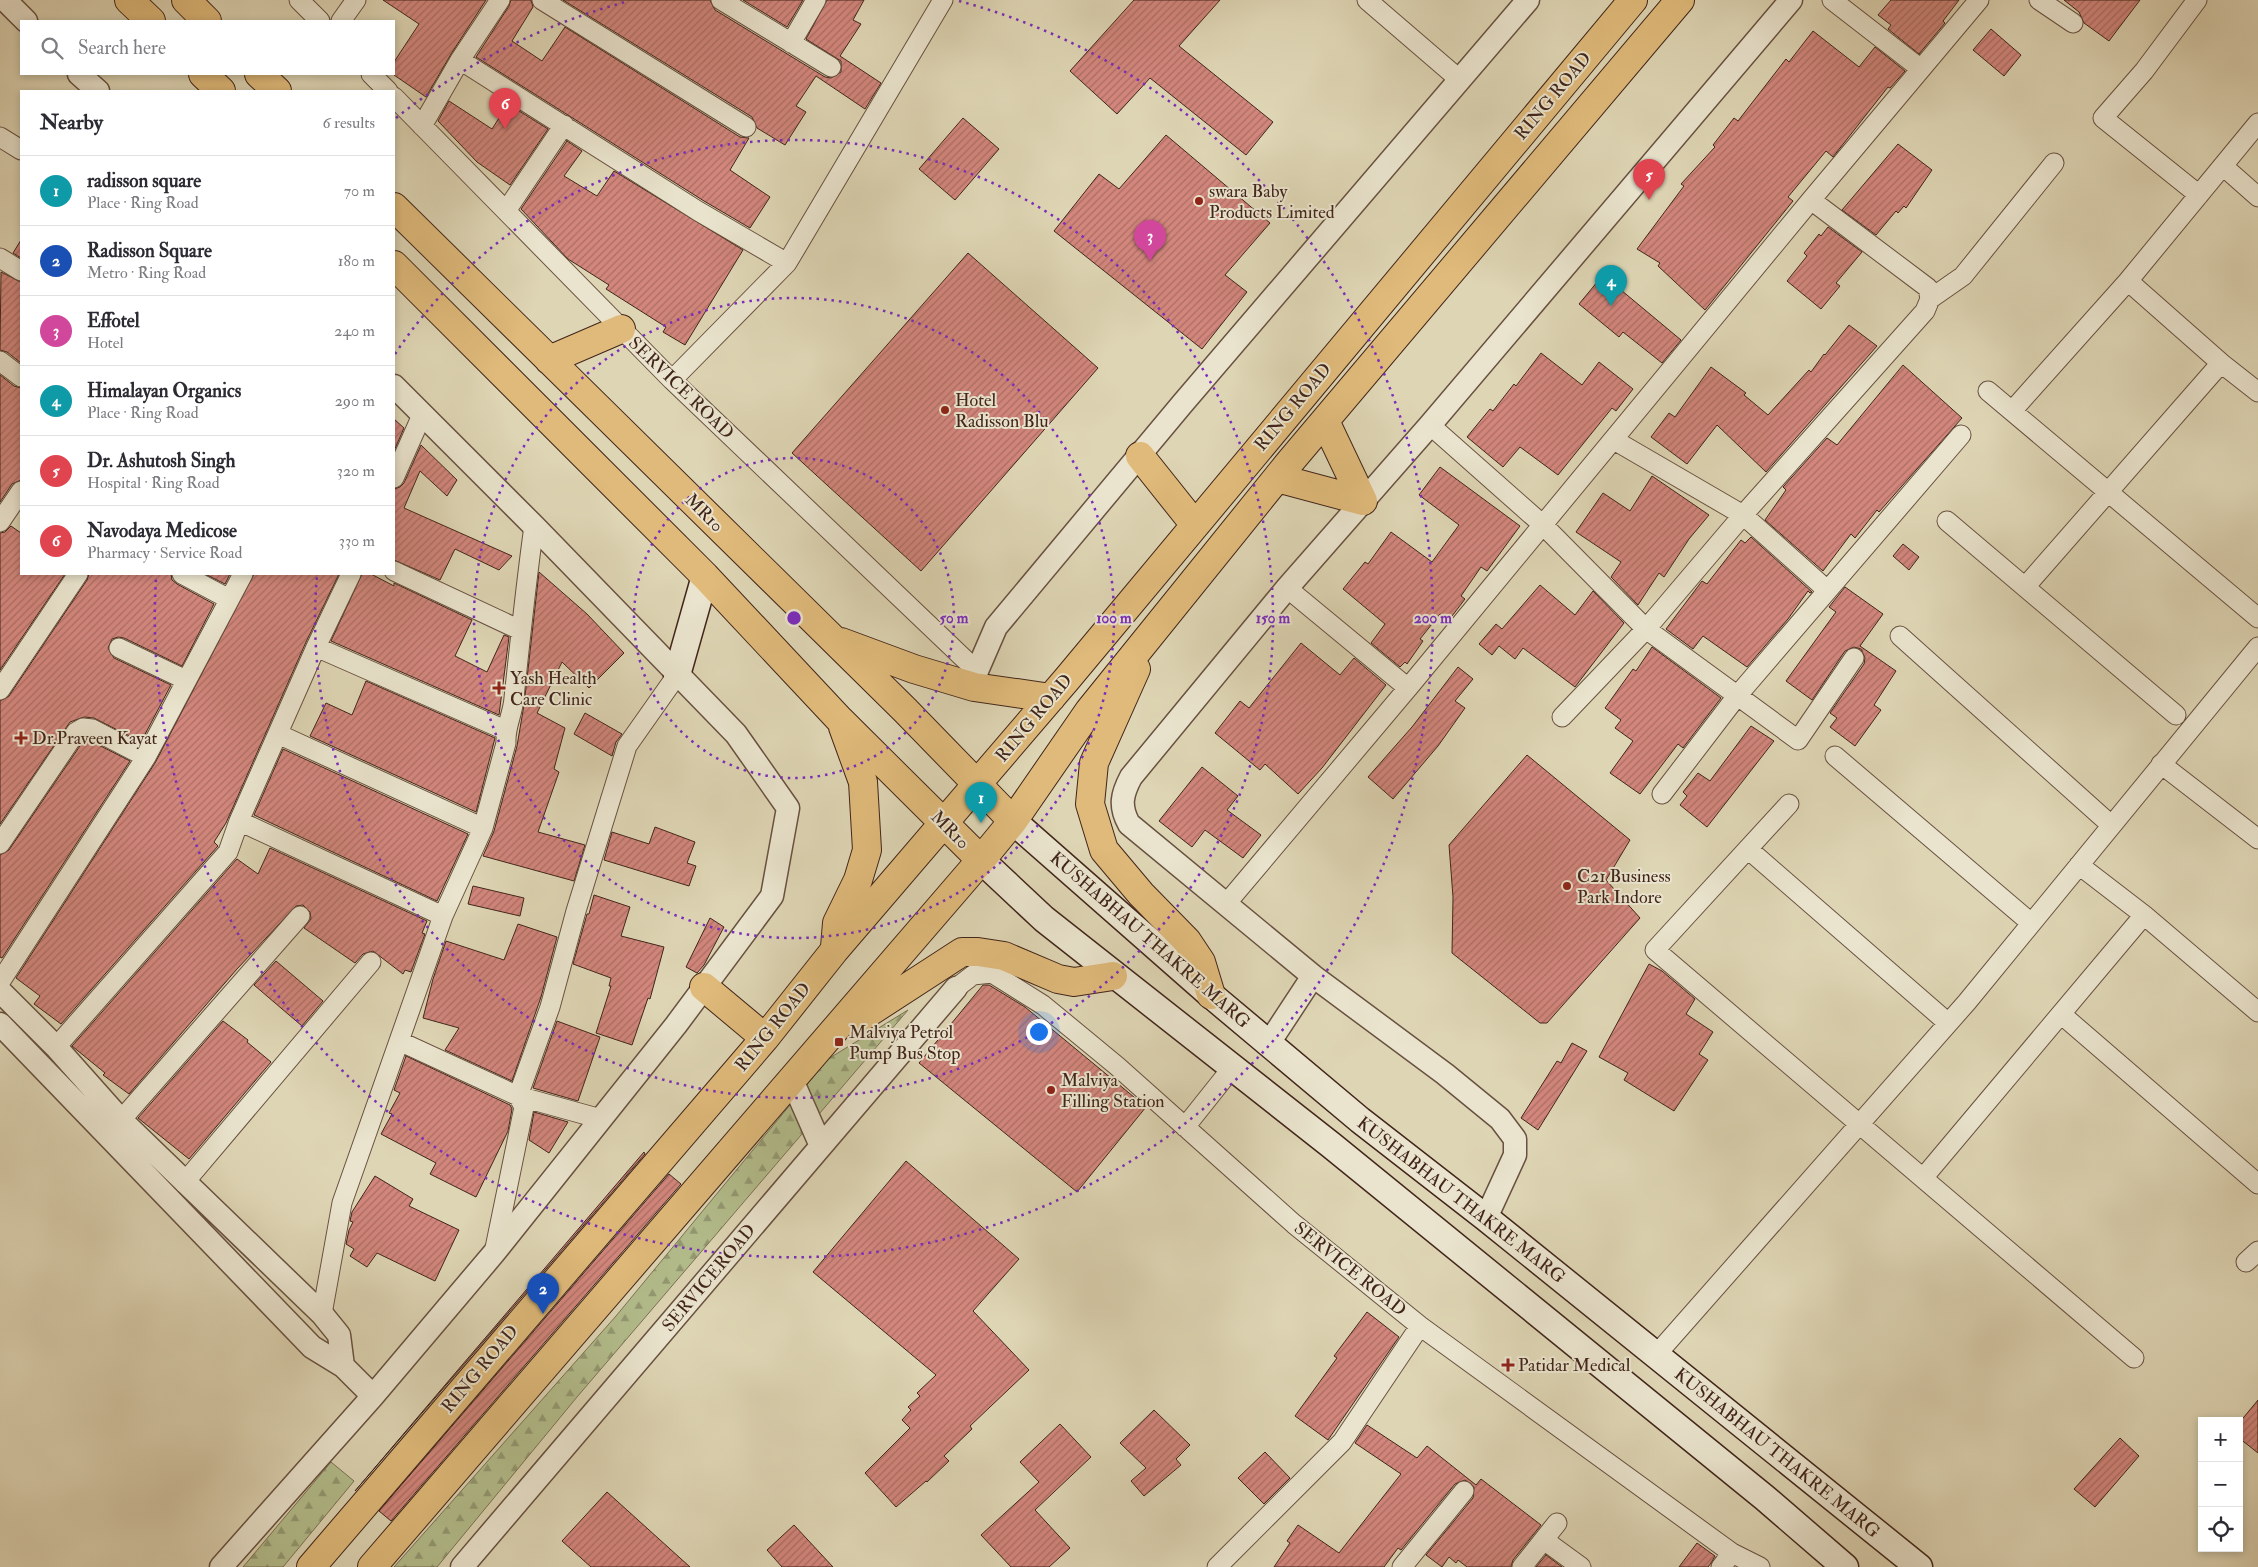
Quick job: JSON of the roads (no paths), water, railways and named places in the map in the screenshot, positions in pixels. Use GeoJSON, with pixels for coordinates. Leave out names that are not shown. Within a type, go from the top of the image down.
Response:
{"type":"FeatureCollection","features":[{"type":"Feature","properties":{"kind":"main road"},"geometry":{"type":"LineString","coordinates":[[129,0],[149,20]]}},
{"type":"Feature","properties":{"kind":"main road"},"geometry":{"type":"LineString","coordinates":[[186,0],[206,20]]}},
{"type":"Feature","properties":{"kind":"main road","name":"RING ROAD"},"geometry":{"type":"LineString","coordinates":[[311,1567],[765,1038],[834,951],[977,785],[1633,0]]}},
{"type":"Feature","properties":{"kind":"main road","name":"RING ROAD"},"geometry":{"type":"LineString","coordinates":[[372,1567],[981,860],[1013,821],[1089,711],[1277,478],[1680,0]]}},
{"type":"Feature","properties":{"kind":"main road"},"geometry":{"type":"LineString","coordinates":[[204,75],[220,90]]}},
{"type":"Feature","properties":{"kind":"main road"},"geometry":{"type":"LineString","coordinates":[[260,75],[276,90]]}},
{"type":"Feature","properties":{"kind":"main road","name":"MR10"},"geometry":{"type":"LineString","coordinates":[[395,207],[904,709],[1013,821]]}},
{"type":"Feature","properties":{"kind":"main road","name":"MR10"},"geometry":{"type":"LineString","coordinates":[[395,265],[705,576],[840,720],[944,824],[1044,919],[1113,976],[1338,1151],[1750,1486],[1845,1567]]}},
{"type":"Feature","properties":{"kind":"main road"},"geometry":{"type":"LineString","coordinates":[[549,360],[621,329]]}},
{"type":"Feature","properties":{"kind":"main road"},"geometry":{"type":"LineString","coordinates":[[1325,420],[1364,501]]}},
{"type":"Feature","properties":{"kind":"main road"},"geometry":{"type":"LineString","coordinates":[[1140,456],[1195,525]]}},
{"type":"Feature","properties":{"kind":"main road"},"geometry":{"type":"LineString","coordinates":[[1277,478],[1364,501]]}},
{"type":"Feature","properties":{"kind":"main road"},"geometry":{"type":"LineString","coordinates":[[677,674],[705,576]]}},
{"type":"Feature","properties":{"kind":"main road"},"geometry":{"type":"LineString","coordinates":[[1153,632],[1094,762],[1090,804],[1104,850],[1140,894],[1187,941],[1201,962],[1212,995]]}},
{"type":"Feature","properties":{"kind":"main road"},"geometry":{"type":"LineString","coordinates":[[832,639],[914,669],[975,679],[1050,698]]}},
{"type":"Feature","properties":{"kind":"main road"},"geometry":{"type":"LineString","coordinates":[[834,951],[838,923],[858,880],[867,850],[863,782],[840,720]]}},
{"type":"Feature","properties":{"kind":"main road","name":"KUSHABHAU THAKRE MARG"},"geometry":{"type":"LineString","coordinates":[[1013,821],[1212,995],[1360,1120],[1486,1218],[1919,1567]]}},
{"type":"Feature","properties":{"kind":"main road"},"geometry":{"type":"LineString","coordinates":[[825,1041],[962,952],[978,952],[1004,956],[1058,979],[1074,982],[1113,976]]}},
{"type":"Feature","properties":{"kind":"main road"},"geometry":{"type":"LineString","coordinates":[[704,986],[765,1038]]}},
{"type":"Feature","properties":{"kind":"street"},"geometry":{"type":"LineString","coordinates":[[5,0],[25,20]]}},
{"type":"Feature","properties":{"kind":"street"},"geometry":{"type":"LineString","coordinates":[[299,0],[319,20]]}},
{"type":"Feature","properties":{"kind":"street"},"geometry":{"type":"LineString","coordinates":[[342,20],[356,0]]}},
{"type":"Feature","properties":{"kind":"street"},"geometry":{"type":"LineString","coordinates":[[422,126],[460,60],[500,0]]}},
{"type":"Feature","properties":{"kind":"street"},"geometry":{"type":"LineString","coordinates":[[542,0],[746,127]]}},
{"type":"Feature","properties":{"kind":"street"},"geometry":{"type":"LineString","coordinates":[[721,0],[831,67]]}},
{"type":"Feature","properties":{"kind":"street"},"geometry":{"type":"LineString","coordinates":[[791,43],[816,0]]}},
{"type":"Feature","properties":{"kind":"street"},"geometry":{"type":"LineString","coordinates":[[672,380],[787,263],[943,0]]}},
{"type":"Feature","properties":{"kind":"street"},"geometry":{"type":"LineString","coordinates":[[1367,0],[1460,80]]}},
{"type":"Feature","properties":{"kind":"street"},"geometry":{"type":"LineString","coordinates":[[975,679],[996,627],[1528,0]]}},
{"type":"Feature","properties":{"kind":"street"},"geometry":{"type":"LineString","coordinates":[[1486,1218],[1515,1155],[1515,1139],[1500,1119],[1445,1074],[1314,976],[1129,824],[1122,809],[1123,792],[1131,777],[1287,588],[1430,425],[1790,0]]}},
{"type":"Feature","properties":{"kind":"street"},"geometry":{"type":"LineString","coordinates":[[1832,0],[1921,69]]}},
{"type":"Feature","properties":{"kind":"street"},"geometry":{"type":"LineString","coordinates":[[1226,904],[1408,688],[1811,200],[1979,0]]}},
{"type":"Feature","properties":{"kind":"street"},"geometry":{"type":"LineString","coordinates":[[2039,0],[2073,23]]}},
{"type":"Feature","properties":{"kind":"street"},"geometry":{"type":"LineString","coordinates":[[2197,0],[2144,72],[2103,118],[2199,195]]}},
{"type":"Feature","properties":{"kind":"street"},"geometry":{"type":"LineString","coordinates":[[460,60],[698,212],[787,263]]}},
{"type":"Feature","properties":{"kind":"street"},"geometry":{"type":"LineString","coordinates":[[79,75],[97,90]]}},
{"type":"Feature","properties":{"kind":"street"},"geometry":{"type":"LineString","coordinates":[[372,75],[387,90]]}},
{"type":"Feature","properties":{"kind":"street","name":"SERVICE ROAD"},"geometry":{"type":"LineString","coordinates":[[395,98],[621,329],[975,679]]}},
{"type":"Feature","properties":{"kind":"street"},"geometry":{"type":"LineString","coordinates":[[2012,411],[2128,281],[2258,123]]}},
{"type":"Feature","properties":{"kind":"street"},"geometry":{"type":"LineString","coordinates":[[506,211],[564,125]]}},
{"type":"Feature","properties":{"kind":"street"},"geometry":{"type":"LineString","coordinates":[[0,137],[20,149]]}},
{"type":"Feature","properties":{"kind":"street"},"geometry":{"type":"LineString","coordinates":[[1562,717],[1646,630],[1743,515],[1925,311],[1930,299],[1963,276],[2054,163]]}},
{"type":"Feature","properties":{"kind":"street"},"geometry":{"type":"LineString","coordinates":[[2223,166],[2258,196]]}},
{"type":"Feature","properties":{"kind":"street"},"geometry":{"type":"LineString","coordinates":[[1811,200],[1928,288],[1930,299]]}},
{"type":"Feature","properties":{"kind":"street"},"geometry":{"type":"LineString","coordinates":[[0,258],[20,270]]}},
{"type":"Feature","properties":{"kind":"street"},"geometry":{"type":"LineString","coordinates":[[2128,281],[2258,392]]}},
{"type":"Feature","properties":{"kind":"street"},"geometry":{"type":"LineString","coordinates":[[0,361],[20,376]]}},
{"type":"Feature","properties":{"kind":"street"},"geometry":{"type":"LineString","coordinates":[[2025,587],[2221,362]]}},
{"type":"Feature","properties":{"kind":"street"},"geometry":{"type":"LineString","coordinates":[[221,1567],[373,1396],[494,1253],[601,1119],[772,896],[788,808],[736,734],[534,526],[395,387]]}},
{"type":"Feature","properties":{"kind":"street"},"geometry":{"type":"LineString","coordinates":[[1988,391],[2258,618]]}},
{"type":"Feature","properties":{"kind":"street"},"geometry":{"type":"LineString","coordinates":[[395,476],[422,415]]}},
{"type":"Feature","properties":{"kind":"street"},"geometry":{"type":"LineString","coordinates":[[1430,425],[1543,525],[1646,630],[1798,740],[1854,658]]}},
{"type":"Feature","properties":{"kind":"street"},"geometry":{"type":"LineString","coordinates":[[1662,794],[1737,696],[1962,435]]}},
{"type":"Feature","properties":{"kind":"street"},"geometry":{"type":"LineString","coordinates":[[1614,440],[1743,515],[1827,590]]}},
{"type":"Feature","properties":{"kind":"street"},"geometry":{"type":"LineString","coordinates":[[0,522],[20,492]]}},
{"type":"Feature","properties":{"kind":"street"},"geometry":{"type":"LineString","coordinates":[[1947,521],[2176,715]]}},
{"type":"Feature","properties":{"kind":"street"},"geometry":{"type":"LineString","coordinates":[[322,1314],[342,1203],[443,916],[483,828],[506,743],[505,730],[514,702],[520,630],[534,526]]}},
{"type":"Feature","properties":{"kind":"street"},"geometry":{"type":"LineString","coordinates":[[395,571],[520,630]]}},
{"type":"Feature","properties":{"kind":"street"},"geometry":{"type":"LineString","coordinates":[[0,690],[77,575]]}},
{"type":"Feature","properties":{"kind":"street"},"geometry":{"type":"LineString","coordinates":[[184,575],[229,599]]}},
{"type":"Feature","properties":{"kind":"street"},"geometry":{"type":"LineString","coordinates":[[0,982],[146,757],[243,575]]}},
{"type":"Feature","properties":{"kind":"street"},"geometry":{"type":"LineString","coordinates":[[56,1047],[228,852],[239,821],[316,647],[351,575]]}},
{"type":"Feature","properties":{"kind":"street"},"geometry":{"type":"LineString","coordinates":[[1287,588],[1408,688]]}},
{"type":"Feature","properties":{"kind":"street"},"geometry":{"type":"LineString","coordinates":[[1900,636],[2112,825]]}},
{"type":"Feature","properties":{"kind":"street"},"geometry":{"type":"LineString","coordinates":[[316,647],[505,730]]}},
{"type":"Feature","properties":{"kind":"street"},"geometry":{"type":"LineString","coordinates":[[1656,1355],[1948,1023],[2258,647]]}},
{"type":"Feature","properties":{"kind":"street"},"geometry":{"type":"LineString","coordinates":[[119,648],[186,680]]}},
{"type":"Feature","properties":{"kind":"street"},"geometry":{"type":"LineString","coordinates":[[494,1253],[524,1107],[518,1096],[550,1007],[576,911],[627,746],[677,674]]}},
{"type":"Feature","properties":{"kind":"street"},"geometry":{"type":"LineString","coordinates":[[0,844],[76,732],[83,728],[92,729],[146,757]]}},
{"type":"Feature","properties":{"kind":"street"},"geometry":{"type":"LineString","coordinates":[[278,734],[483,828]]}},
{"type":"Feature","properties":{"kind":"street"},"geometry":{"type":"LineString","coordinates":[[1835,756],[2031,923]]}},
{"type":"Feature","properties":{"kind":"street"},"geometry":{"type":"LineString","coordinates":[[2162,764],[2258,839]]}},
{"type":"Feature","properties":{"kind":"street"},"geometry":{"type":"LineString","coordinates":[[1789,804],[1655,950],[2134,1358]]}},
{"type":"Feature","properties":{"kind":"street"},"geometry":{"type":"LineString","coordinates":[[239,821],[443,916]]}},
{"type":"Feature","properties":{"kind":"street"},"geometry":{"type":"LineString","coordinates":[[1748,849],[1948,1023]]}},
{"type":"Feature","properties":{"kind":"street"},"geometry":{"type":"LineString","coordinates":[[2079,865],[2144,915],[2258,1012]]}},
{"type":"Feature","properties":{"kind":"street"},"geometry":{"type":"LineString","coordinates":[[1923,1178],[2144,915]]}},
{"type":"Feature","properties":{"kind":"street"},"geometry":{"type":"LineString","coordinates":[[121,1120],[300,916]]}},
{"type":"Feature","properties":{"kind":"street"},"geometry":{"type":"LineString","coordinates":[[184,1183],[371,962]]}},
{"type":"Feature","properties":{"kind":"street","name":"SERVICE ROAD"},"geometry":{"type":"LineString","coordinates":[[956,988],[973,975],[992,973],[1043,1005],[1117,1066],[1294,1224],[1420,1326],[1727,1560],[1760,1567]]}},
{"type":"Feature","properties":{"kind":"street"},"geometry":{"type":"LineString","coordinates":[[1269,1043],[1314,976]]}},
{"type":"Feature","properties":{"kind":"street","name":"SERVICEROAD"},"geometry":{"type":"LineString","coordinates":[[462,1567],[956,988]]}},
{"type":"Feature","properties":{"kind":"street"},"geometry":{"type":"LineString","coordinates":[[0,991],[56,1047],[121,1120],[184,1183],[322,1314],[339,1335],[343,1366]]}},
{"type":"Feature","properties":{"kind":"street"},"geometry":{"type":"LineString","coordinates":[[2061,1014],[2258,1184]]}},
{"type":"Feature","properties":{"kind":"street"},"geometry":{"type":"LineString","coordinates":[[0,1024],[312,1347],[343,1366],[373,1396]]}},
{"type":"Feature","properties":{"kind":"street"},"geometry":{"type":"LineString","coordinates":[[399,1041],[518,1096],[601,1119]]}},
{"type":"Feature","properties":{"kind":"street"},"geometry":{"type":"LineString","coordinates":[[1185,1127],[1232,1068]]}},
{"type":"Feature","properties":{"kind":"street"},"geometry":{"type":"LineString","coordinates":[[792,1080],[821,1146]]}},
{"type":"Feature","properties":{"kind":"street"},"geometry":{"type":"LineString","coordinates":[[1217,1567],[1342,1442],[1420,1326]]}},
{"type":"Feature","properties":{"kind":"street"},"geometry":{"type":"LineString","coordinates":[[1402,1567],[1464,1491]]}},
{"type":"Feature","properties":{"kind":"street"},"geometry":{"type":"LineString","coordinates":[[1522,1567],[1557,1523]]}},
{"type":"Feature","properties":{"kind":"street"},"geometry":{"type":"LineString","coordinates":[[1544,1540],[1582,1567]]}},
{"type":"Feature","properties":{"kind":"place","name":"Navodaya Medicose"},"geometry":{"type":"Point","coordinates":[505,129]}},
{"type":"Feature","properties":{"kind":"place","name":"Dr. Ashutosh Singh"},"geometry":{"type":"Point","coordinates":[1649,200]}},
{"type":"Feature","properties":{"kind":"place","name":"swara Baby Products Limited"},"geometry":{"type":"Point","coordinates":[1199,201]}},
{"type":"Feature","properties":{"kind":"place","name":"Effotel"},"geometry":{"type":"Point","coordinates":[1150,261]}},
{"type":"Feature","properties":{"kind":"place","name":"Himalayan Organics"},"geometry":{"type":"Point","coordinates":[1611,306]}},
{"type":"Feature","properties":{"kind":"place","name":"Hotel Radisson Blu"},"geometry":{"type":"Point","coordinates":[945,410]}},
{"type":"Feature","properties":{"kind":"place","name":"Yash Health Care Clinic"},"geometry":{"type":"Point","coordinates":[499,688]}},
{"type":"Feature","properties":{"kind":"place","name":"Dr.Praveen Kayat"},"geometry":{"type":"Point","coordinates":[21,738]}},
{"type":"Feature","properties":{"kind":"place","name":"radisson square"},"geometry":{"type":"Point","coordinates":[981,823]}},
{"type":"Feature","properties":{"kind":"place","name":"C21 Business Park Indore"},"geometry":{"type":"Point","coordinates":[1567,886]}},
{"type":"Feature","properties":{"kind":"place","name":"Malviya Petrol Pump Bus Stop"},"geometry":{"type":"Point","coordinates":[839,1042]}},
{"type":"Feature","properties":{"kind":"place","name":"Malviya Filling Station"},"geometry":{"type":"Point","coordinates":[1051,1090]}},
{"type":"Feature","properties":{"kind":"place","name":"Radisson Square"},"geometry":{"type":"Point","coordinates":[543,1314]}},
{"type":"Feature","properties":{"kind":"place","name":"Patidar Medical"},"geometry":{"type":"Point","coordinates":[1508,1365]}}]}
